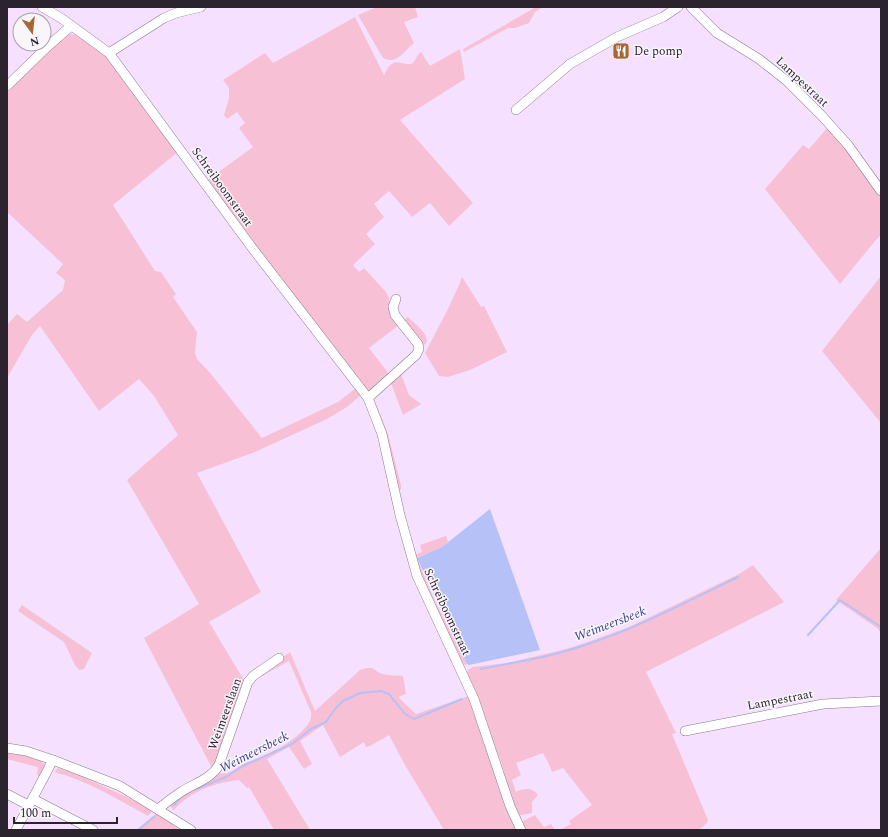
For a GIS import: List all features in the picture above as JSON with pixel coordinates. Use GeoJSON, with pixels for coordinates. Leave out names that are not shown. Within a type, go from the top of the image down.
{"type":"FeatureCollection","features":[{"type":"Feature","properties":{"kind":"street","name":"Schreiboomstraat"},"geometry":{"type":"LineString","coordinates":[[42,7],[50,11],[109,53],[253,249],[368,398],[382,434],[400,515],[417,576],[474,699],[510,806],[521,830]]}},
{"type":"Feature","properties":{"kind":"street"},"geometry":{"type":"LineString","coordinates":[[109,53],[164,18],[176,13],[200,7]]}},
{"type":"Feature","properties":{"kind":"street"},"geometry":{"type":"LineString","coordinates":[[516,110],[570,64],[617,37],[663,17],[678,7]]}},
{"type":"Feature","properties":{"kind":"street","name":"Lampestraat"},"geometry":{"type":"LineString","coordinates":[[691,7],[717,33],[759,59],[787,81],[848,145],[881,191]]}},
{"type":"Feature","properties":{"kind":"street"},"geometry":{"type":"LineString","coordinates":[[7,86],[47,46],[71,26]]}},
{"type":"Feature","properties":{"kind":"street"},"geometry":{"type":"LineString","coordinates":[[368,398],[416,355],[419,349],[418,344],[396,315],[393,307],[396,299]]}},
{"type":"Feature","properties":{"kind":"street","name":"Weimeerslaan"},"geometry":{"type":"LineString","coordinates":[[158,809],[181,792],[216,771],[248,682],[253,676],[279,658]]}},
{"type":"Feature","properties":{"kind":"street","name":"Lampestraat"},"geometry":{"type":"LineString","coordinates":[[685,731],[823,704],[881,701]]}},
{"type":"Feature","properties":{"kind":"street"},"geometry":{"type":"LineString","coordinates":[[7,748],[26,751],[53,760],[120,786],[191,830]]}},
{"type":"Feature","properties":{"kind":"street"},"geometry":{"type":"LineString","coordinates":[[16,830],[53,760]]}},
{"type":"Feature","properties":{"kind":"street"},"geometry":{"type":"LineString","coordinates":[[7,794],[31,802],[93,830]]}},
{"type":"Feature","properties":{"kind":"shaded area"},"geometry":{"type":"Polygon","coordinates":[[[377,7],[415,7],[418,17],[404,22],[414,43],[400,56],[392,60],[383,58],[358,15],[377,7]]]}},
{"type":"Feature","properties":{"kind":"shaded area"},"geometry":{"type":"Polygon","coordinates":[[[536,7],[543,7],[535,12],[529,23],[515,28],[508,28],[464,52],[463,49],[536,7]]]}},
{"type":"Feature","properties":{"kind":"shaded area"},"geometry":{"type":"Polygon","coordinates":[[[355,17],[384,75],[388,67],[392,64],[398,62],[411,64],[421,52],[430,66],[460,49],[465,79],[400,120],[473,203],[449,226],[430,203],[412,217],[389,191],[374,204],[384,217],[366,234],[375,244],[353,265],[359,272],[364,268],[386,292],[389,298],[390,309],[399,325],[369,348],[389,374],[372,392],[367,392],[206,181],[253,147],[239,128],[245,123],[237,112],[227,119],[224,115],[229,98],[229,88],[223,80],[265,53],[273,63],[355,17]]]}},
{"type":"Feature","properties":{"kind":"shaded area"},"geometry":{"type":"Polygon","coordinates":[[[69,34],[78,35],[110,59],[178,152],[113,205],[155,271],[161,272],[176,294],[173,297],[197,332],[195,353],[197,359],[211,374],[262,438],[338,402],[356,388],[361,395],[347,407],[327,419],[255,452],[197,473],[261,592],[209,622],[245,682],[213,770],[144,638],[199,604],[127,480],[178,435],[154,396],[139,379],[99,411],[40,326],[32,335],[7,378],[7,325],[17,314],[27,322],[63,290],[65,280],[56,273],[63,264],[7,212],[7,89],[47,52],[52,52],[52,47],[64,36],[69,34]]]}},
{"type":"Feature","properties":{"kind":"shaded area"},"geometry":{"type":"Polygon","coordinates":[[[828,127],[872,182],[881,196],[881,235],[840,284],[765,189],[803,145],[809,149],[828,127]]]}},
{"type":"Feature","properties":{"kind":"shaded area"},"geometry":{"type":"Polygon","coordinates":[[[881,276],[881,423],[822,351],[881,276]]]}},
{"type":"Feature","properties":{"kind":"shaded area"},"geometry":{"type":"Polygon","coordinates":[[[462,277],[481,307],[484,306],[507,352],[470,370],[448,377],[439,376],[425,353],[447,311],[462,277]]]}},
{"type":"Feature","properties":{"kind":"shaded area"},"geometry":{"type":"Polygon","coordinates":[[[408,317],[425,335],[427,342],[424,345],[422,345],[402,321],[408,317]]]}},
{"type":"Feature","properties":{"kind":"shaded area"},"geometry":{"type":"Polygon","coordinates":[[[401,374],[409,395],[421,404],[403,415],[391,383],[401,374]]]}},
{"type":"Feature","properties":{"kind":"shaded area"},"geometry":{"type":"Polygon","coordinates":[[[374,399],[388,434],[401,485],[401,489],[399,490],[373,401],[374,399]]]}},
{"type":"Feature","properties":{"kind":"shaded area"},"geometry":{"type":"Polygon","coordinates":[[[446,536],[448,542],[442,547],[417,558],[434,599],[467,664],[464,665],[420,575],[414,555],[422,552],[420,545],[446,536]]]}},
{"type":"Feature","properties":{"kind":"shaded area"},"geometry":{"type":"Polygon","coordinates":[[[881,548],[881,633],[877,628],[836,600],[881,548]]]}},
{"type":"Feature","properties":{"kind":"shaded area"},"geometry":{"type":"Polygon","coordinates":[[[753,565],[784,602],[646,672],[676,733],[672,734],[708,820],[707,823],[699,830],[560,830],[571,824],[569,821],[592,805],[563,768],[552,772],[543,753],[516,763],[521,775],[512,780],[516,792],[531,789],[538,795],[532,802],[532,813],[518,816],[500,759],[467,673],[468,670],[473,667],[507,663],[566,649],[629,627],[739,574],[753,565]]]}},
{"type":"Feature","properties":{"kind":"shaded area"},"geometry":{"type":"Polygon","coordinates":[[[22,605],[92,653],[84,669],[79,670],[75,665],[64,642],[18,611],[22,605]]]}},
{"type":"Feature","properties":{"kind":"shaded area"},"geometry":{"type":"Polygon","coordinates":[[[290,652],[315,711],[360,670],[369,668],[372,668],[385,675],[403,676],[406,694],[398,697],[416,714],[469,696],[516,830],[444,830],[389,735],[370,746],[366,747],[364,742],[340,757],[323,725],[300,741],[312,764],[304,769],[289,747],[267,759],[310,830],[274,830],[249,787],[247,788],[239,780],[221,783],[195,793],[174,810],[170,803],[218,772],[228,773],[245,763],[276,750],[295,737],[308,724],[311,719],[311,712],[289,661],[253,681],[290,652]]]}},
{"type":"Feature","properties":{"kind":"shaded area"},"geometry":{"type":"Polygon","coordinates":[[[7,753],[22,755],[42,762],[45,765],[41,777],[37,775],[37,767],[7,759],[7,753]]]}},
{"type":"Feature","properties":{"kind":"shaded area"},"geometry":{"type":"Polygon","coordinates":[[[58,768],[81,776],[131,799],[152,811],[148,816],[90,785],[54,772],[58,768]]]}},
{"type":"Feature","properties":{"kind":"shaded area"},"geometry":{"type":"Polygon","coordinates":[[[157,813],[180,830],[137,830],[157,813]]]}},
{"type":"Feature","properties":{"kind":"shaded area"},"geometry":{"type":"Polygon","coordinates":[[[535,815],[544,827],[551,824],[555,830],[525,830],[521,822],[535,815]]]}},
{"type":"Feature","properties":{"kind":"water"},"geometry":{"type":"Polygon","coordinates":[[[490,509],[540,650],[469,665],[467,664],[417,558],[442,547],[490,509]]]}},
{"type":"Feature","properties":{"kind":"waterway","name":"Weimeersbeek"},"geometry":{"type":"LineString","coordinates":[[481,669],[559,653],[605,638],[663,614],[738,577]]}},
{"type":"Feature","properties":{"kind":"waterway","name":"Weimeersbeek"},"geometry":{"type":"LineString","coordinates":[[808,635],[840,600],[881,627]]}},
{"type":"Feature","properties":{"kind":"waterway","name":"Weimeersbeek"},"geometry":{"type":"LineString","coordinates":[[194,790],[226,777],[243,766],[292,744],[311,729],[326,722],[343,701],[360,693],[381,691],[389,694],[405,714],[414,719],[462,699]]}},
{"type":"Feature","properties":{"kind":"waterway","name":"Weimeersbeek"},"geometry":{"type":"LineString","coordinates":[[174,805],[181,797],[190,792]]}},
{"type":"Feature","properties":{"kind":"waterway","name":"Weimeersbeek"},"geometry":{"type":"LineString","coordinates":[[138,830],[155,816]]}},
{"type":"Feature","properties":{"kind":"place","name":"De pomp"},"geometry":{"type":"Point","coordinates":[621,51]}}]}
